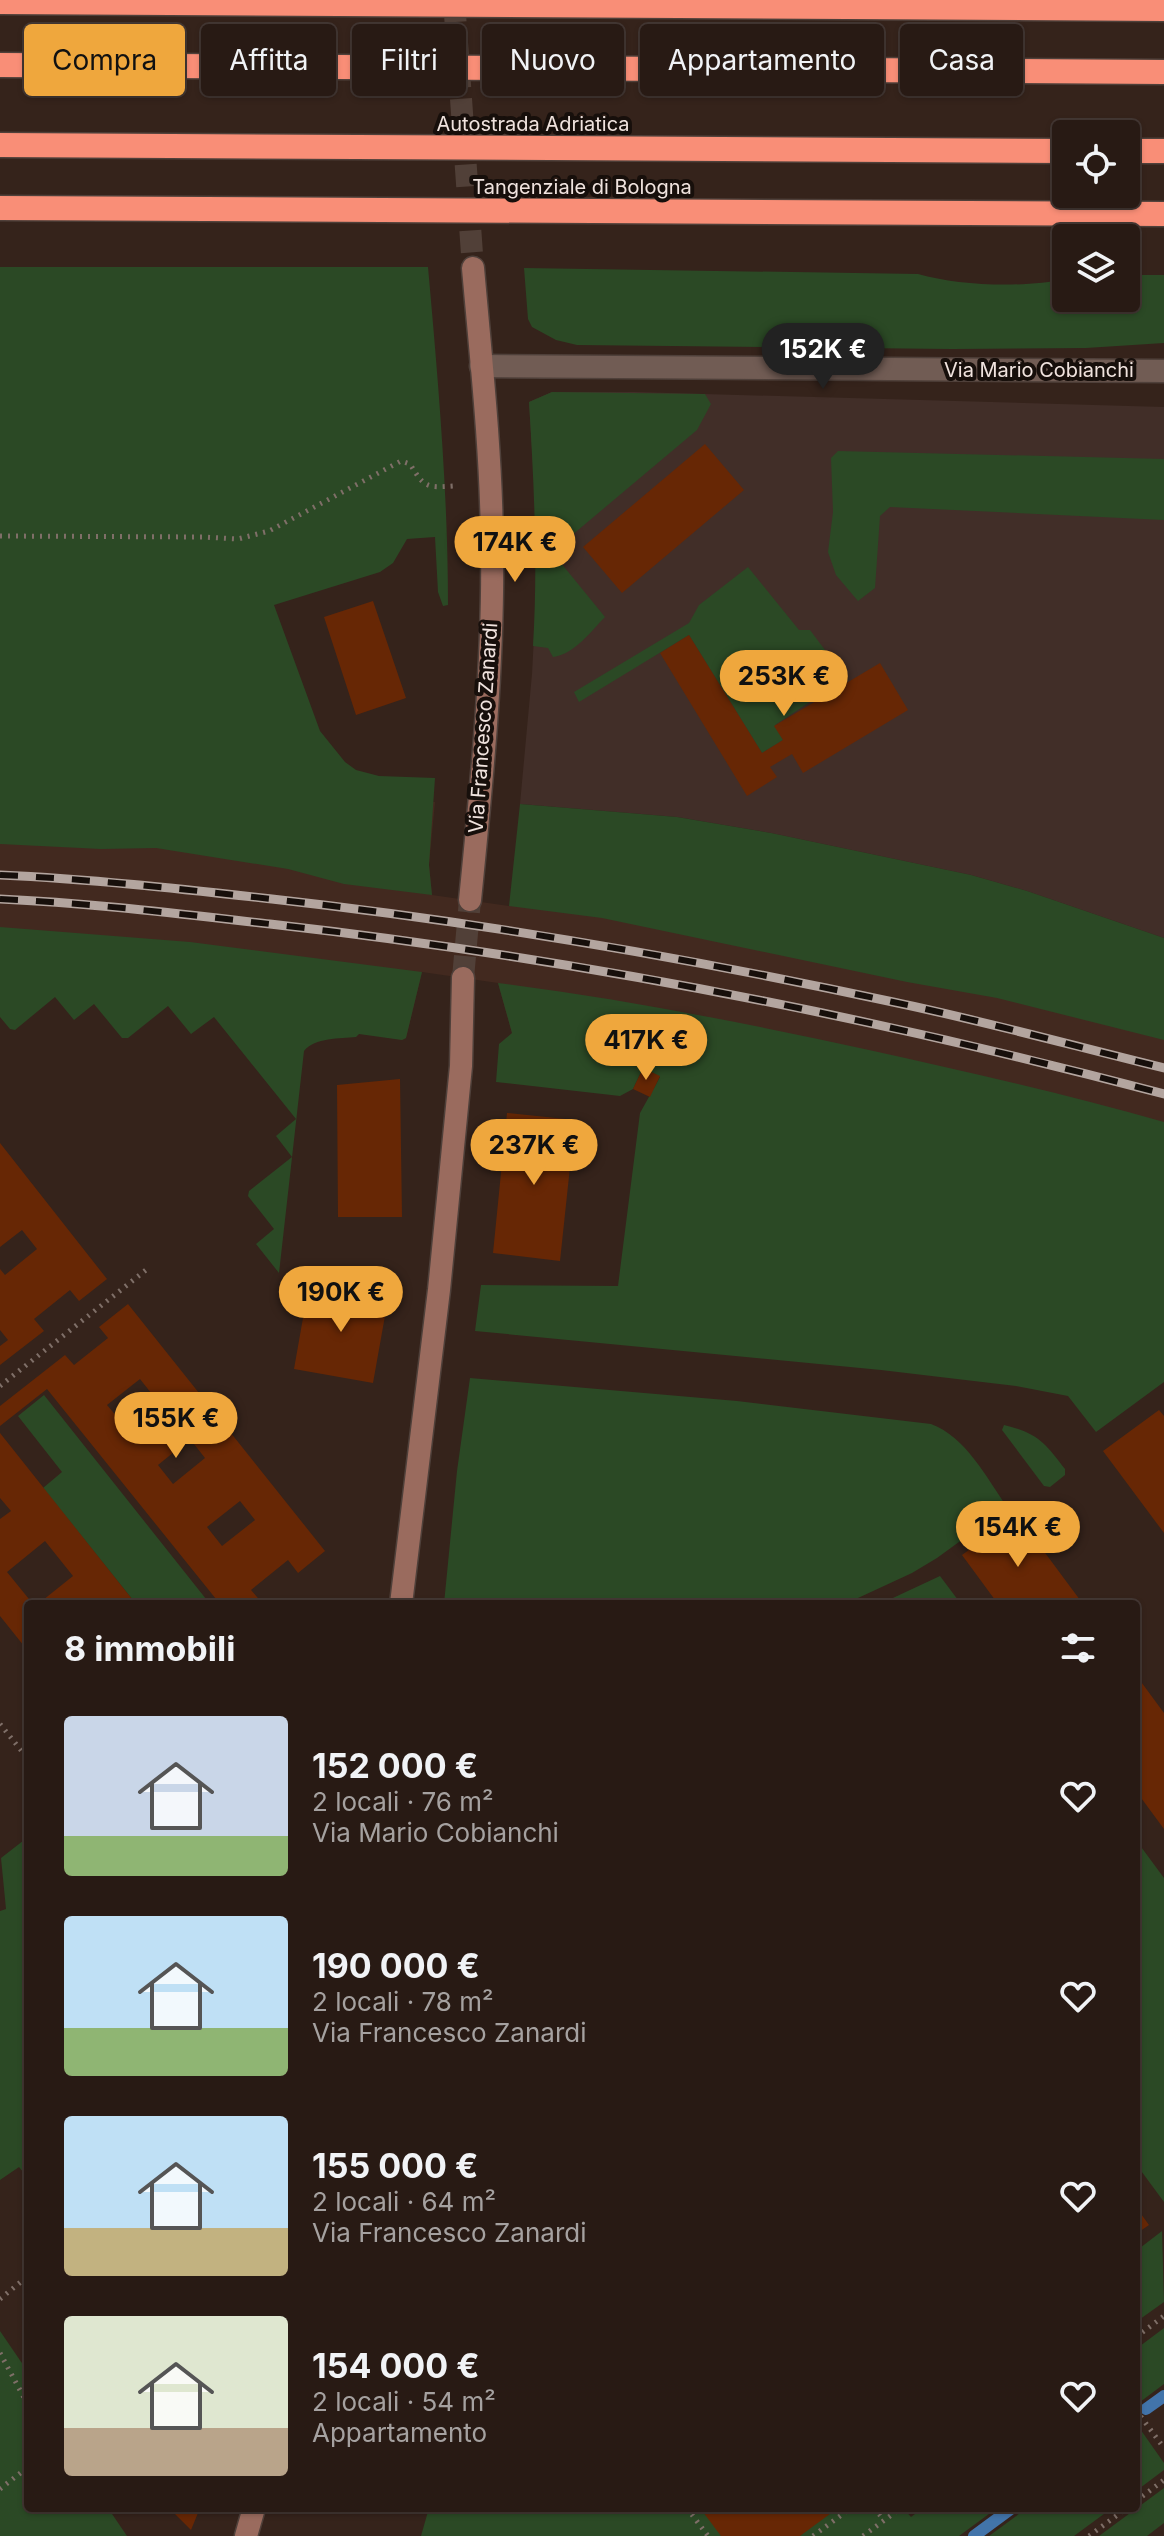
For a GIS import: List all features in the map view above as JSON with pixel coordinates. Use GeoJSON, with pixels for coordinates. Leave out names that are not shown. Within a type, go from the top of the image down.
{"type":"FeatureCollection","features":[{"type":"Feature","properties":{"kind":"highway"},"geometry":{"type":"LineString","coordinates":[[0,2],[1164,9]]}},
{"type":"Feature","properties":{"kind":"highway"},"geometry":{"type":"LineString","coordinates":[[0,65],[1164,72]]}},
{"type":"Feature","properties":{"kind":"highway","name":"Autostrada Adriatica"},"geometry":{"type":"LineString","coordinates":[[0,145],[1052,151]]}},
{"type":"Feature","properties":{"kind":"highway"},"geometry":{"type":"LineString","coordinates":[[1140,151],[1164,151]]}},
{"type":"Feature","properties":{"kind":"highway","name":"Tangenziale di Bologna"},"geometry":{"type":"LineString","coordinates":[[0,208],[1164,214]]}},
{"type":"Feature","properties":{"kind":"main road","name":"Via Francesco Zanardi"},"geometry":{"type":"LineString","coordinates":[[470,900],[482,776],[492,594],[491,525],[473,268]]}},
{"type":"Feature","properties":{"kind":"main road"},"geometry":{"type":"LineString","coordinates":[[401,1600],[439,1290],[461,1066],[463,978]]}},
{"type":"Feature","properties":{"kind":"main road"},"geometry":{"type":"LineString","coordinates":[[246,2536],[253,2512]]}},
{"type":"Feature","properties":{"kind":"street","name":"Via Mario Cobianchi"},"geometry":{"type":"LineString","coordinates":[[481,366],[1164,371]]}},
{"type":"Feature","properties":{"kind":"path"},"geometry":{"type":"LineString","coordinates":[[0,536],[238,539],[269,531],[401,461],[410,464],[422,484],[428,487],[453,486]]}},
{"type":"Feature","properties":{"kind":"path"},"geometry":{"type":"LineString","coordinates":[[0,1386],[146,1270]]}},
{"type":"Feature","properties":{"kind":"path"},"geometry":{"type":"LineString","coordinates":[[0,1724],[24,1754]]}},
{"type":"Feature","properties":{"kind":"path"},"geometry":{"type":"LineString","coordinates":[[0,2299],[24,2279]]}},
{"type":"Feature","properties":{"kind":"path"},"geometry":{"type":"LineString","coordinates":[[1140,2334],[1164,2316]]}},
{"type":"Feature","properties":{"kind":"path"},"geometry":{"type":"LineString","coordinates":[[0,2353],[24,2398]]}},
{"type":"Feature","properties":{"kind":"path"},"geometry":{"type":"LineString","coordinates":[[1140,2416],[1164,2448]]}},
{"type":"Feature","properties":{"kind":"path"},"geometry":{"type":"LineString","coordinates":[[0,2489],[24,2470]]}},
{"type":"Feature","properties":{"kind":"path"},"geometry":{"type":"LineString","coordinates":[[1140,2498],[1164,2480]]}},
{"type":"Feature","properties":{"kind":"path"},"geometry":{"type":"LineString","coordinates":[[690,2512],[708,2536]]}},
{"type":"Feature","properties":{"kind":"path"},"geometry":{"type":"LineString","coordinates":[[813,2536],[846,2512]]}},
{"type":"Feature","properties":{"kind":"path"},"geometry":{"type":"LineString","coordinates":[[877,2512],[884,2520]]}},
{"type":"Feature","properties":{"kind":"path"},"geometry":{"type":"LineString","coordinates":[[863,2536],[895,2512]]}},
{"type":"Feature","properties":{"kind":"path"},"geometry":{"type":"LineString","coordinates":[[1089,2536],[1122,2512]]}},
{"type":"Feature","properties":{"kind":"shaded area"},"geometry":{"type":"Polygon","coordinates":[[[552,392],[1164,407],[1164,938],[971,875],[771,833],[677,817],[520,804],[537,580],[529,402],[552,392]]]}},
{"type":"Feature","properties":{"kind":"shaded area"},"geometry":{"type":"Polygon","coordinates":[[[0,760],[435,802],[429,865],[432,895],[509,906],[527,879],[771,833],[971,875],[1164,938],[1164,1225],[664,1070],[512,1033],[498,983],[422,972],[406,1038],[402,1040],[0,972],[0,760]]]}},
{"type":"Feature","properties":{"kind":"green space"},"geometry":{"type":"Polygon","coordinates":[[[0,267],[428,267],[439,393],[448,605],[443,606],[438,592],[435,537],[407,539],[393,563],[380,572],[274,605],[320,731],[345,762],[356,770],[379,776],[435,778],[429,865],[432,895],[344,884],[288,869],[156,848],[101,849],[0,844],[0,267]]]}},
{"type":"Feature","properties":{"kind":"green space"},"geometry":{"type":"Polygon","coordinates":[[[524,268],[918,274],[992,284],[1052,281],[1052,312],[1140,312],[1140,275],[1164,275],[1164,343],[1086,348],[952,349],[577,345],[556,340],[532,327],[528,319],[524,268]]]}},
{"type":"Feature","properties":{"kind":"green space"},"geometry":{"type":"Polygon","coordinates":[[[552,392],[705,394],[711,404],[697,430],[552,552],[605,617],[575,647],[553,657],[548,648],[533,646],[535,554],[529,402],[552,392]]]}},
{"type":"Feature","properties":{"kind":"green space"},"geometry":{"type":"Polygon","coordinates":[[[838,451],[1164,459],[1164,520],[890,507],[880,516],[875,588],[858,601],[836,575],[828,552],[833,512],[831,458],[838,451]]]}},
{"type":"Feature","properties":{"kind":"green space"},"geometry":{"type":"Polygon","coordinates":[[[748,567],[799,630],[810,630],[846,678],[775,725],[783,740],[762,753],[689,635],[579,702],[574,692],[689,623],[699,605],[748,567]]]}},
{"type":"Feature","properties":{"kind":"green space"},"geometry":{"type":"Polygon","coordinates":[[[520,804],[677,817],[771,833],[971,875],[1164,938],[1164,1040],[997,998],[602,918],[509,906],[520,804]]]}},
{"type":"Feature","properties":{"kind":"green space"},"geometry":{"type":"Polygon","coordinates":[[[0,927],[190,942],[422,972],[406,1038],[359,1034],[356,1037],[321,1041],[304,1051],[279,1273],[256,1244],[274,1229],[248,1196],[249,1191],[292,1157],[276,1136],[296,1119],[214,1017],[191,1034],[168,1006],[128,1038],[122,1038],[94,1004],[74,1020],[55,997],[15,1030],[10,1029],[0,1017],[0,927]]]}},
{"type":"Feature","properties":{"kind":"green space"},"geometry":{"type":"Polygon","coordinates":[[[498,983],[638,1004],[777,1030],[1017,1084],[1164,1122],[1164,1382],[1096,1432],[1068,1396],[1016,1386],[475,1331],[481,1285],[618,1286],[640,1113],[660,1077],[643,1068],[633,1089],[620,1096],[496,1082],[499,1044],[512,1033],[498,983]]]}},
{"type":"Feature","properties":{"kind":"green space"},"geometry":{"type":"Polygon","coordinates":[[[470,1378],[737,1401],[931,1424],[955,1438],[965,1448],[1007,1507],[937,1558],[854,1600],[444,1600],[470,1378]]]}},
{"type":"Feature","properties":{"kind":"green space"},"geometry":{"type":"Polygon","coordinates":[[[44,1395],[207,1600],[133,1600],[43,1488],[62,1472],[18,1416],[44,1395]]]}},
{"type":"Feature","properties":{"kind":"green space"},"geometry":{"type":"Polygon","coordinates":[[[1004,1425],[1040,1440],[1065,1469],[1065,1475],[1050,1487],[1044,1486],[1002,1430],[1004,1425]]]}},
{"type":"Feature","properties":{"kind":"green space"},"geometry":{"type":"Polygon","coordinates":[[[940,1576],[958,1600],[889,1600],[940,1576]]]}},
{"type":"Feature","properties":{"kind":"green space"},"geometry":{"type":"Polygon","coordinates":[[[24,1840],[24,2173],[19,2167],[0,2180],[0,1911],[6,1909],[1,1858],[24,1840]]]}},
{"type":"Feature","properties":{"kind":"green space"},"geometry":{"type":"Polygon","coordinates":[[[1140,1845],[1164,1878],[1164,2202],[1140,2169],[1140,1845]]]}},
{"type":"Feature","properties":{"kind":"green space"},"geometry":{"type":"Polygon","coordinates":[[[1162,2231],[1164,2302],[1140,2319],[1140,2248],[1162,2231]]]}},
{"type":"Feature","properties":{"kind":"green space"},"geometry":{"type":"Polygon","coordinates":[[[1164,2328],[1164,2384],[1140,2402],[1140,2346],[1164,2328]]]}},
{"type":"Feature","properties":{"kind":"green space"},"geometry":{"type":"Polygon","coordinates":[[[0,2331],[24,2366],[24,2512],[111,2512],[127,2536],[0,2536],[0,2331]]]}},
{"type":"Feature","properties":{"kind":"green space"},"geometry":{"type":"Polygon","coordinates":[[[1140,2429],[1164,2463],[1164,2470],[1140,2488],[1140,2429]]]}},
{"type":"Feature","properties":{"kind":"green space"},"geometry":{"type":"Polygon","coordinates":[[[1164,2488],[1164,2523],[1147,2536],[1099,2536],[1132,2512],[1140,2512],[1140,2506],[1164,2488]]]}},
{"type":"Feature","properties":{"kind":"green space"},"geometry":{"type":"Polygon","coordinates":[[[428,2512],[907,2512],[911,2517],[918,2512],[992,2512],[959,2536],[421,2536],[428,2512]]]}},
{"type":"Feature","properties":{"kind":"green space"},"geometry":{"type":"Polygon","coordinates":[[[1022,2512],[1107,2512],[1074,2536],[989,2536],[1022,2512]]]}},
{"type":"Feature","properties":{"kind":"building"},"geometry":{"type":"Polygon","coordinates":[[[705,444],[744,490],[622,593],[583,547],[705,444]]]}},
{"type":"Feature","properties":{"kind":"building"},"geometry":{"type":"Polygon","coordinates":[[[373,601],[406,698],[356,715],[324,617],[373,601]]]}},
{"type":"Feature","properties":{"kind":"building"},"geometry":{"type":"Polygon","coordinates":[[[689,635],[762,753],[783,740],[774,726],[880,663],[908,710],[803,773],[792,754],[770,767],[777,777],[747,796],[660,653],[689,635]]]}},
{"type":"Feature","properties":{"kind":"building"},"geometry":{"type":"Polygon","coordinates":[[[643,1068],[660,1076],[650,1097],[633,1089],[643,1068]]]}},
{"type":"Feature","properties":{"kind":"building"},"geometry":{"type":"Polygon","coordinates":[[[400,1079],[402,1217],[338,1217],[337,1085],[400,1079]]]}},
{"type":"Feature","properties":{"kind":"building"},"geometry":{"type":"Polygon","coordinates":[[[507,1113],[575,1120],[560,1261],[493,1253],[507,1113]]]}},
{"type":"Feature","properties":{"kind":"building"},"geometry":{"type":"Polygon","coordinates":[[[0,1143],[107,1279],[79,1301],[70,1290],[34,1319],[44,1331],[0,1365],[0,1346],[8,1340],[0,1330],[0,1269],[5,1275],[37,1249],[22,1230],[0,1247],[0,1143]]]}},
{"type":"Feature","properties":{"kind":"building"},"geometry":{"type":"Polygon","coordinates":[[[309,1284],[388,1299],[373,1383],[294,1369],[309,1284]]]}},
{"type":"Feature","properties":{"kind":"building"},"geometry":{"type":"Polygon","coordinates":[[[128,1304],[325,1551],[298,1573],[288,1560],[251,1590],[260,1600],[217,1600],[47,1389],[0,1426],[0,1406],[65,1355],[74,1365],[108,1338],[99,1327],[128,1304]],[[140,1379],[107,1405],[123,1424],[155,1398],[140,1379]],[[190,1439],[158,1465],[173,1484],[205,1458],[190,1439]],[[240,1501],[207,1527],[222,1546],[255,1520],[240,1501]]]}},
{"type":"Feature","properties":{"kind":"building"},"geometry":{"type":"Polygon","coordinates":[[[1159,1410],[1164,1416],[1164,1533],[1103,1451],[1159,1410]]]}},
{"type":"Feature","properties":{"kind":"building"},"geometry":{"type":"Polygon","coordinates":[[[0,1433],[133,1600],[43,1600],[73,1576],[45,1541],[7,1572],[30,1600],[24,1600],[24,1646],[0,1616],[0,1519],[11,1511],[0,1498],[0,1433]]]}},
{"type":"Feature","properties":{"kind":"building"},"geometry":{"type":"Polygon","coordinates":[[[1017,1515],[1080,1600],[995,1600],[962,1555],[1017,1515]]]}},
{"type":"Feature","properties":{"kind":"building"},"geometry":{"type":"Polygon","coordinates":[[[1140,1680],[1164,1713],[1164,1829],[1140,1796],[1140,1680]]]}},
{"type":"Feature","properties":{"kind":"building"},"geometry":{"type":"Polygon","coordinates":[[[1140,2213],[1149,2225],[1140,2231],[1140,2213]]]}},
{"type":"Feature","properties":{"kind":"building"},"geometry":{"type":"Polygon","coordinates":[[[173,2512],[198,2512],[191,2530],[173,2512]]]}},
{"type":"Feature","properties":{"kind":"building"},"geometry":{"type":"Polygon","coordinates":[[[703,2512],[833,2512],[800,2536],[721,2536],[703,2512]]]}},
{"type":"Feature","properties":{"kind":"waterway"},"geometry":{"type":"LineString","coordinates":[[1146,2409],[1164,2396]]}},
{"type":"Feature","properties":{"kind":"waterway"},"geometry":{"type":"LineString","coordinates":[[974,2536],[1007,2512]]}},
{"type":"Feature","properties":{"kind":"tunnel"},"geometry":{"type":"LineString","coordinates":[[454,0],[473,268]]}},
{"type":"Feature","properties":{"kind":"tunnel"},"geometry":{"type":"LineString","coordinates":[[463,978],[470,900]]}},
{"type":"Feature","properties":{"kind":"railway"},"geometry":{"type":"LineString","coordinates":[[0,875],[272,899],[584,943],[893,1002],[1164,1068]]}},
{"type":"Feature","properties":{"kind":"railway"},"geometry":{"type":"LineString","coordinates":[[0,899],[270,924],[608,972],[943,1039],[1164,1094]]}}]}
